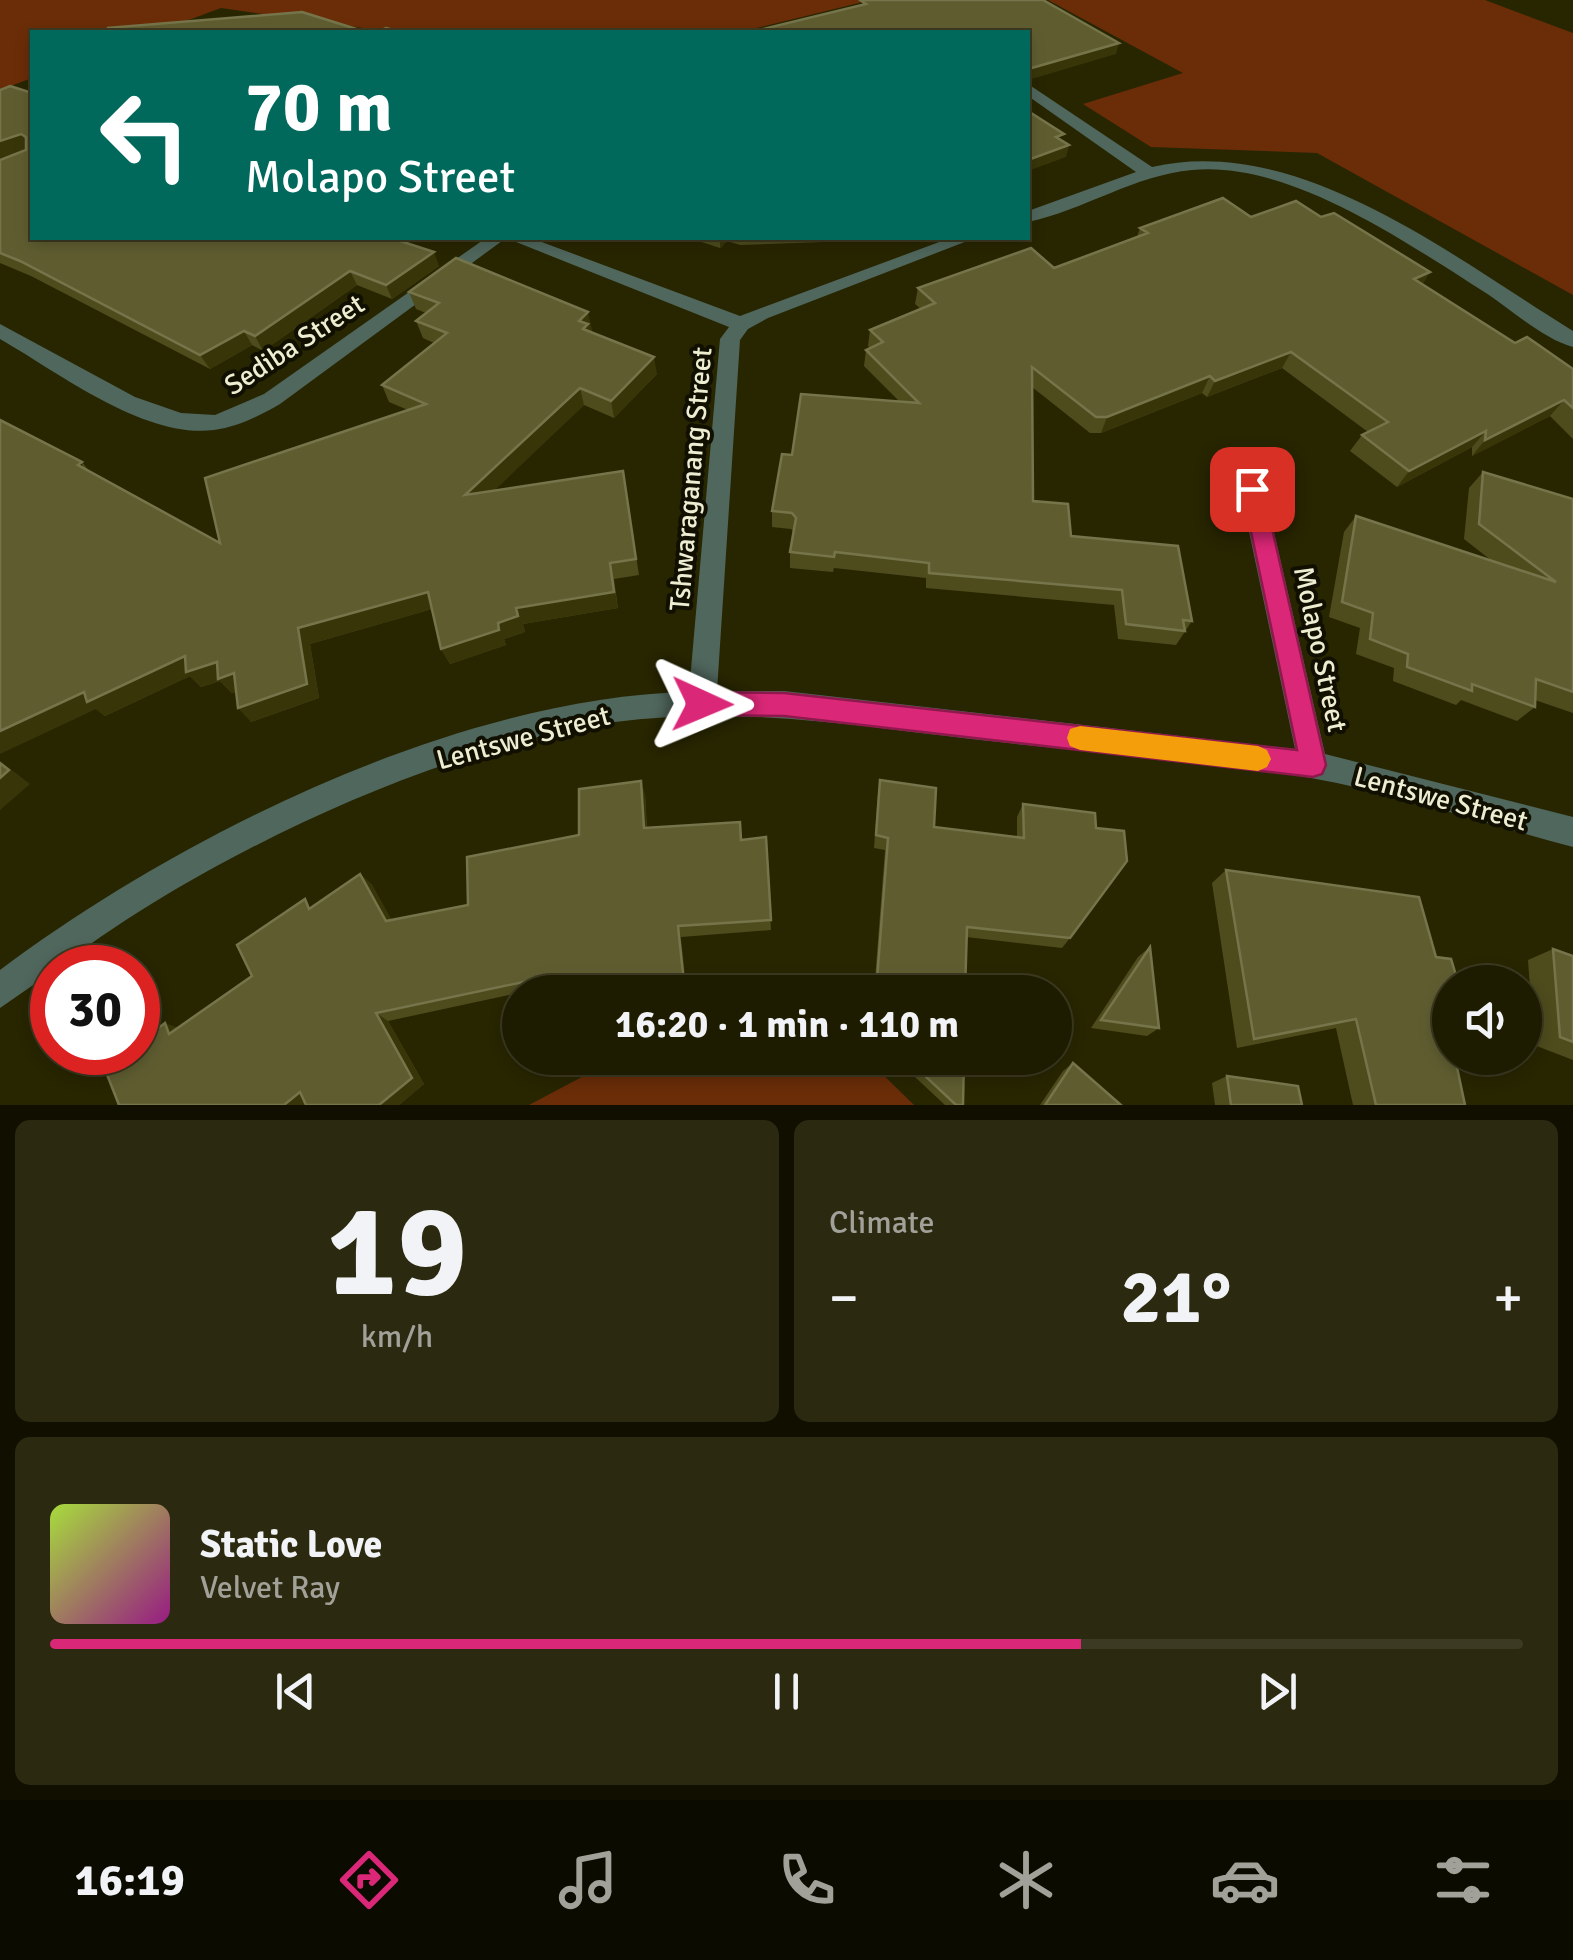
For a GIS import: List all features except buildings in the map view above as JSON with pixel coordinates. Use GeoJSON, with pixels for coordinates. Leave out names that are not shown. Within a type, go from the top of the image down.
{"type":"FeatureCollection","features":[{"type":"Feature","properties":{"kind":"street"},"geometry":{"type":"LineString","coordinates":[[1030,90],[1152,175]]}},
{"type":"Feature","properties":{"kind":"street"},"geometry":{"type":"LineString","coordinates":[[1030,216],[1152,175],[1198,164],[1232,164],[1301,182],[1348,205],[1573,340]]}},
{"type":"Feature","properties":{"kind":"street","name":"Sediba Street"},"geometry":{"type":"LineString","coordinates":[[0,330],[151,412],[178,422],[211,424],[246,413],[272,398],[494,240]]}},
{"type":"Feature","properties":{"kind":"street"},"geometry":{"type":"LineString","coordinates":[[520,240],[740,324]]}},
{"type":"Feature","properties":{"kind":"street","name":"Tshwaraganang Street"},"geometry":{"type":"LineString","coordinates":[[702,704],[730,339],[740,324],[914,245],[951,240]]}},
{"type":"Feature","properties":{"kind":"street","name":"Molapo Street"},"geometry":{"type":"LineString","coordinates":[[1252,489],[1313,765]]}},
{"type":"Feature","properties":{"kind":"street","name":"Lentswe Street"},"geometry":{"type":"LineString","coordinates":[[0,990],[142,893],[324,797],[492,740],[589,714],[702,704],[784,704],[1313,765],[1573,832]]}},
{"type":"Feature","properties":{"kind":"shaded area"},"geometry":{"type":"Polygon","coordinates":[[[0,0],[871,0],[748,30],[378,30],[221,8],[161,30],[30,30],[30,79],[0,90],[0,0]]]}},
{"type":"Feature","properties":{"kind":"shaded area"},"geometry":{"type":"Polygon","coordinates":[[[1048,0],[1485,0],[1573,33],[1573,295],[1317,153],[1151,147],[1083,104],[1183,73],[1048,0]]]}},
{"type":"Feature","properties":{"kind":"shaded area"},"geometry":{"type":"Polygon","coordinates":[[[586,1075],[883,1075],[914,1105],[529,1105],[586,1075]]]}},
{"type":"Feature","properties":{"kind":"slow traffic"},"geometry":{"type":"LineString","coordinates":[[1080,738],[1258,759]]}},
{"type":"Feature","properties":{"kind":"route"},"geometry":{"type":"LineString","coordinates":[[702,704],[784,704],[1313,765],[1252,489]]}}]}
